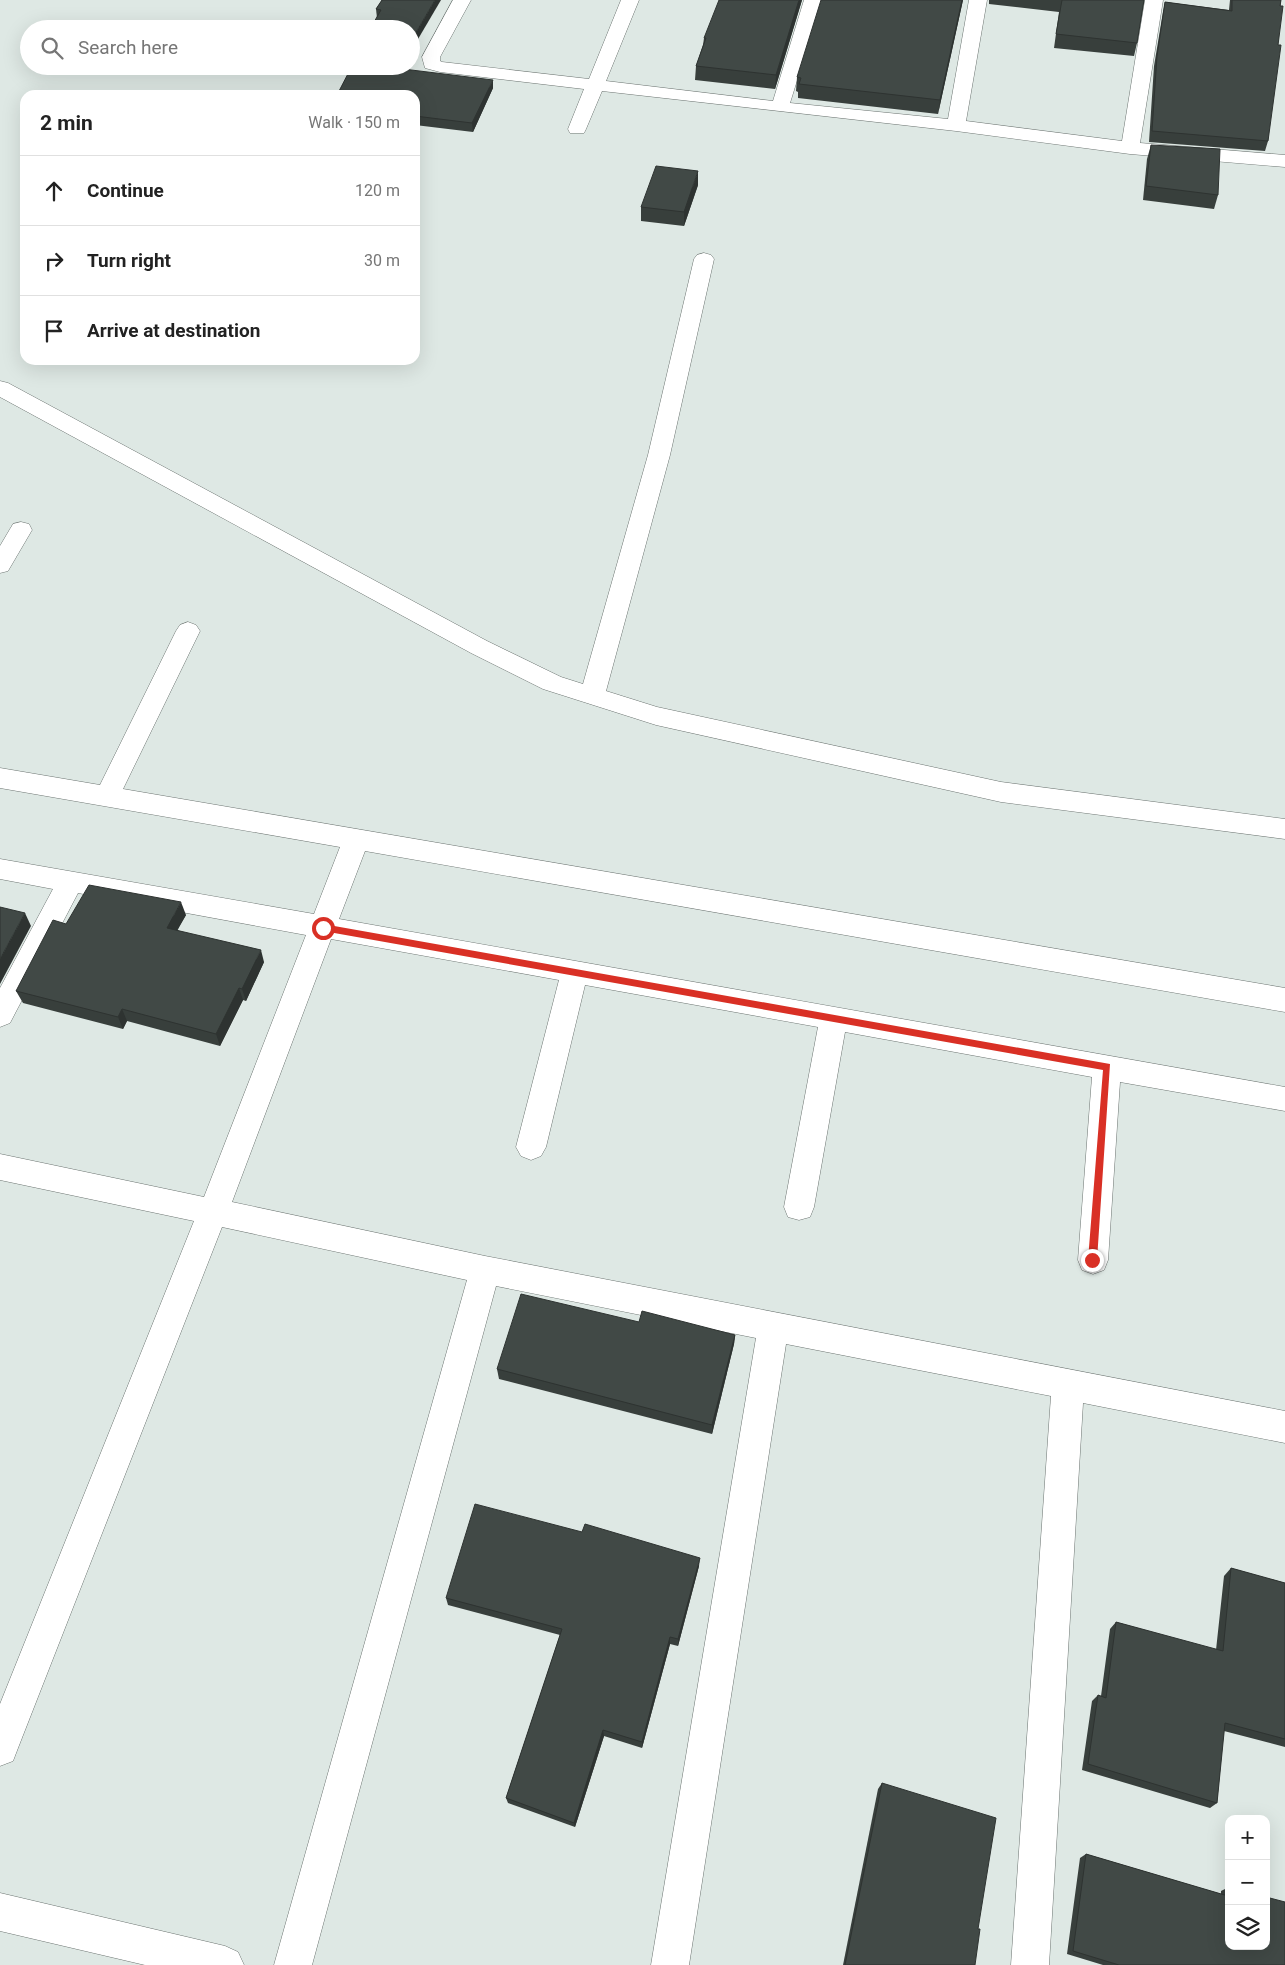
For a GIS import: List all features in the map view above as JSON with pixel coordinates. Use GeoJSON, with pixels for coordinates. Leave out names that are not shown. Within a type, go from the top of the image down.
{"type":"FeatureCollection","features":[{"type":"Feature","properties":{"kind":"street"},"geometry":{"type":"LineString","coordinates":[[462,0],[431,57],[432,64],[440,67],[780,107],[956,125],[1130,148],[1285,161]]}},
{"type":"Feature","properties":{"kind":"street"},"geometry":{"type":"LineString","coordinates":[[577,129],[630,0]]}},
{"type":"Feature","properties":{"kind":"street"},"geometry":{"type":"LineString","coordinates":[[780,107],[813,0]]}},
{"type":"Feature","properties":{"kind":"street"},"geometry":{"type":"LineString","coordinates":[[956,125],[978,0]]}},
{"type":"Feature","properties":{"kind":"street"},"geometry":{"type":"LineString","coordinates":[[1130,148],[1154,0]]}},
{"type":"Feature","properties":{"kind":"street"},"geometry":{"type":"LineString","coordinates":[[592,697],[659,455],[704,259]]}},
{"type":"Feature","properties":{"kind":"street"},"geometry":{"type":"LineString","coordinates":[[0,388],[479,646],[552,683],[592,697],[656,716],[1001,792],[1285,829]]}},
{"type":"Feature","properties":{"kind":"street"},"geometry":{"type":"LineString","coordinates":[[0,565],[21,530]]}},
{"type":"Feature","properties":{"kind":"street"},"geometry":{"type":"LineString","coordinates":[[107,797],[188,631]]}},
{"type":"Feature","properties":{"kind":"street"},"geometry":{"type":"LineString","coordinates":[[0,778],[1285,1000]]}},
{"type":"Feature","properties":{"kind":"street"},"geometry":{"type":"LineString","coordinates":[[0,1748],[213,1212],[356,840]]}},
{"type":"Feature","properties":{"kind":"street"},"geometry":{"type":"LineString","coordinates":[[0,869],[1285,1099]]}},
{"type":"Feature","properties":{"kind":"street"},"geometry":{"type":"LineString","coordinates":[[0,1016],[70,883]]}},
{"type":"Feature","properties":{"kind":"street"},"geometry":{"type":"LineString","coordinates":[[531,1147],[575,972]]}},
{"type":"Feature","properties":{"kind":"street"},"geometry":{"type":"LineString","coordinates":[[799,1207],[834,1018]]}},
{"type":"Feature","properties":{"kind":"street"},"geometry":{"type":"LineString","coordinates":[[1092,1260],[1107,1067]]}},
{"type":"Feature","properties":{"kind":"street"},"geometry":{"type":"LineString","coordinates":[[0,1167],[485,1270],[1068,1386],[1285,1427]]}},
{"type":"Feature","properties":{"kind":"street"},"geometry":{"type":"LineString","coordinates":[[293,1965],[485,1270]]}},
{"type":"Feature","properties":{"kind":"street"},"geometry":{"type":"LineString","coordinates":[[670,1965],[773,1327]]}},
{"type":"Feature","properties":{"kind":"street"},"geometry":{"type":"LineString","coordinates":[[1030,1965],[1068,1386]]}},
{"type":"Feature","properties":{"kind":"street"},"geometry":{"type":"LineString","coordinates":[[0,1912],[225,1965]]}},
{"type":"Feature","properties":{"kind":"building"},"geometry":{"type":"Polygon","coordinates":[[[382,0],[435,0],[420,26],[420,20],[375,20],[381,10],[376,9],[382,0]]]}},
{"type":"Feature","properties":{"kind":"building"},"geometry":{"type":"Polygon","coordinates":[[[719,0],[799,0],[776,75],[696,66],[706,38],[704,38],[719,0]]]}},
{"type":"Feature","properties":{"kind":"building"},"geometry":{"type":"Polygon","coordinates":[[[821,0],[962,0],[940,100],[799,84],[801,78],[797,77],[821,0]]]}},
{"type":"Feature","properties":{"kind":"building"},"geometry":{"type":"Polygon","coordinates":[[[1062,0],[1144,0],[1137,43],[1056,34],[1062,0]]]}},
{"type":"Feature","properties":{"kind":"building"},"geometry":{"type":"Polygon","coordinates":[[[1232,0],[1281,0],[1280,6],[1283,6],[1278,45],[1281,45],[1268,141],[1152,131],[1157,56],[1165,2],[1232,11],[1232,0]]]}},
{"type":"Feature","properties":{"kind":"building"},"geometry":{"type":"Polygon","coordinates":[[[420,71],[493,80],[472,123],[420,117],[420,90],[340,90],[347,75],[420,75],[420,71]]]}},
{"type":"Feature","properties":{"kind":"building"},"geometry":{"type":"Polygon","coordinates":[[[1151,145],[1220,149],[1218,195],[1146,186],[1151,145]]]}},
{"type":"Feature","properties":{"kind":"building"},"geometry":{"type":"Polygon","coordinates":[[[656,166],[698,171],[684,212],[641,207],[656,166]]]}},
{"type":"Feature","properties":{"kind":"building"},"geometry":{"type":"Polygon","coordinates":[[[89,885],[181,902],[167,928],[261,950],[242,989],[239,988],[216,1034],[122,1009],[118,1017],[16,991],[53,920],[66,924],[89,885]]]}},
{"type":"Feature","properties":{"kind":"building"},"geometry":{"type":"Polygon","coordinates":[[[0,907],[25,913],[0,959],[0,907]]]}},
{"type":"Feature","properties":{"kind":"building"},"geometry":{"type":"Polygon","coordinates":[[[521,1294],[639,1322],[642,1311],[735,1335],[712,1425],[497,1369],[521,1294]]]}},
{"type":"Feature","properties":{"kind":"building"},"geometry":{"type":"Polygon","coordinates":[[[475,1504],[582,1532],[585,1524],[700,1558],[678,1639],[670,1637],[642,1742],[603,1730],[574,1823],[506,1798],[562,1629],[446,1598],[475,1504]]]}},
{"type":"Feature","properties":{"kind":"building"},"geometry":{"type":"Polygon","coordinates":[[[1231,1568],[1285,1583],[1285,1739],[1225,1723],[1217,1803],[1088,1764],[1098,1695],[1106,1698],[1116,1622],[1223,1651],[1231,1568]]]}},
{"type":"Feature","properties":{"kind":"building"},"geometry":{"type":"Polygon","coordinates":[[[882,1783],[996,1818],[978,1929],[980,1929],[975,1965],[845,1965],[882,1783]]]}},
{"type":"Feature","properties":{"kind":"building"},"geometry":{"type":"Polygon","coordinates":[[[1086,1854],[1225,1895],[1225,1950],[1270,1950],[1270,1898],[1285,1902],[1285,1965],[1119,1965],[1073,1951],[1086,1854]]]}},
{"type":"Feature","properties":{"kind":"route"},"geometry":{"type":"LineString","coordinates":[[323,928],[1107,1067],[1092,1260]]}}]}
